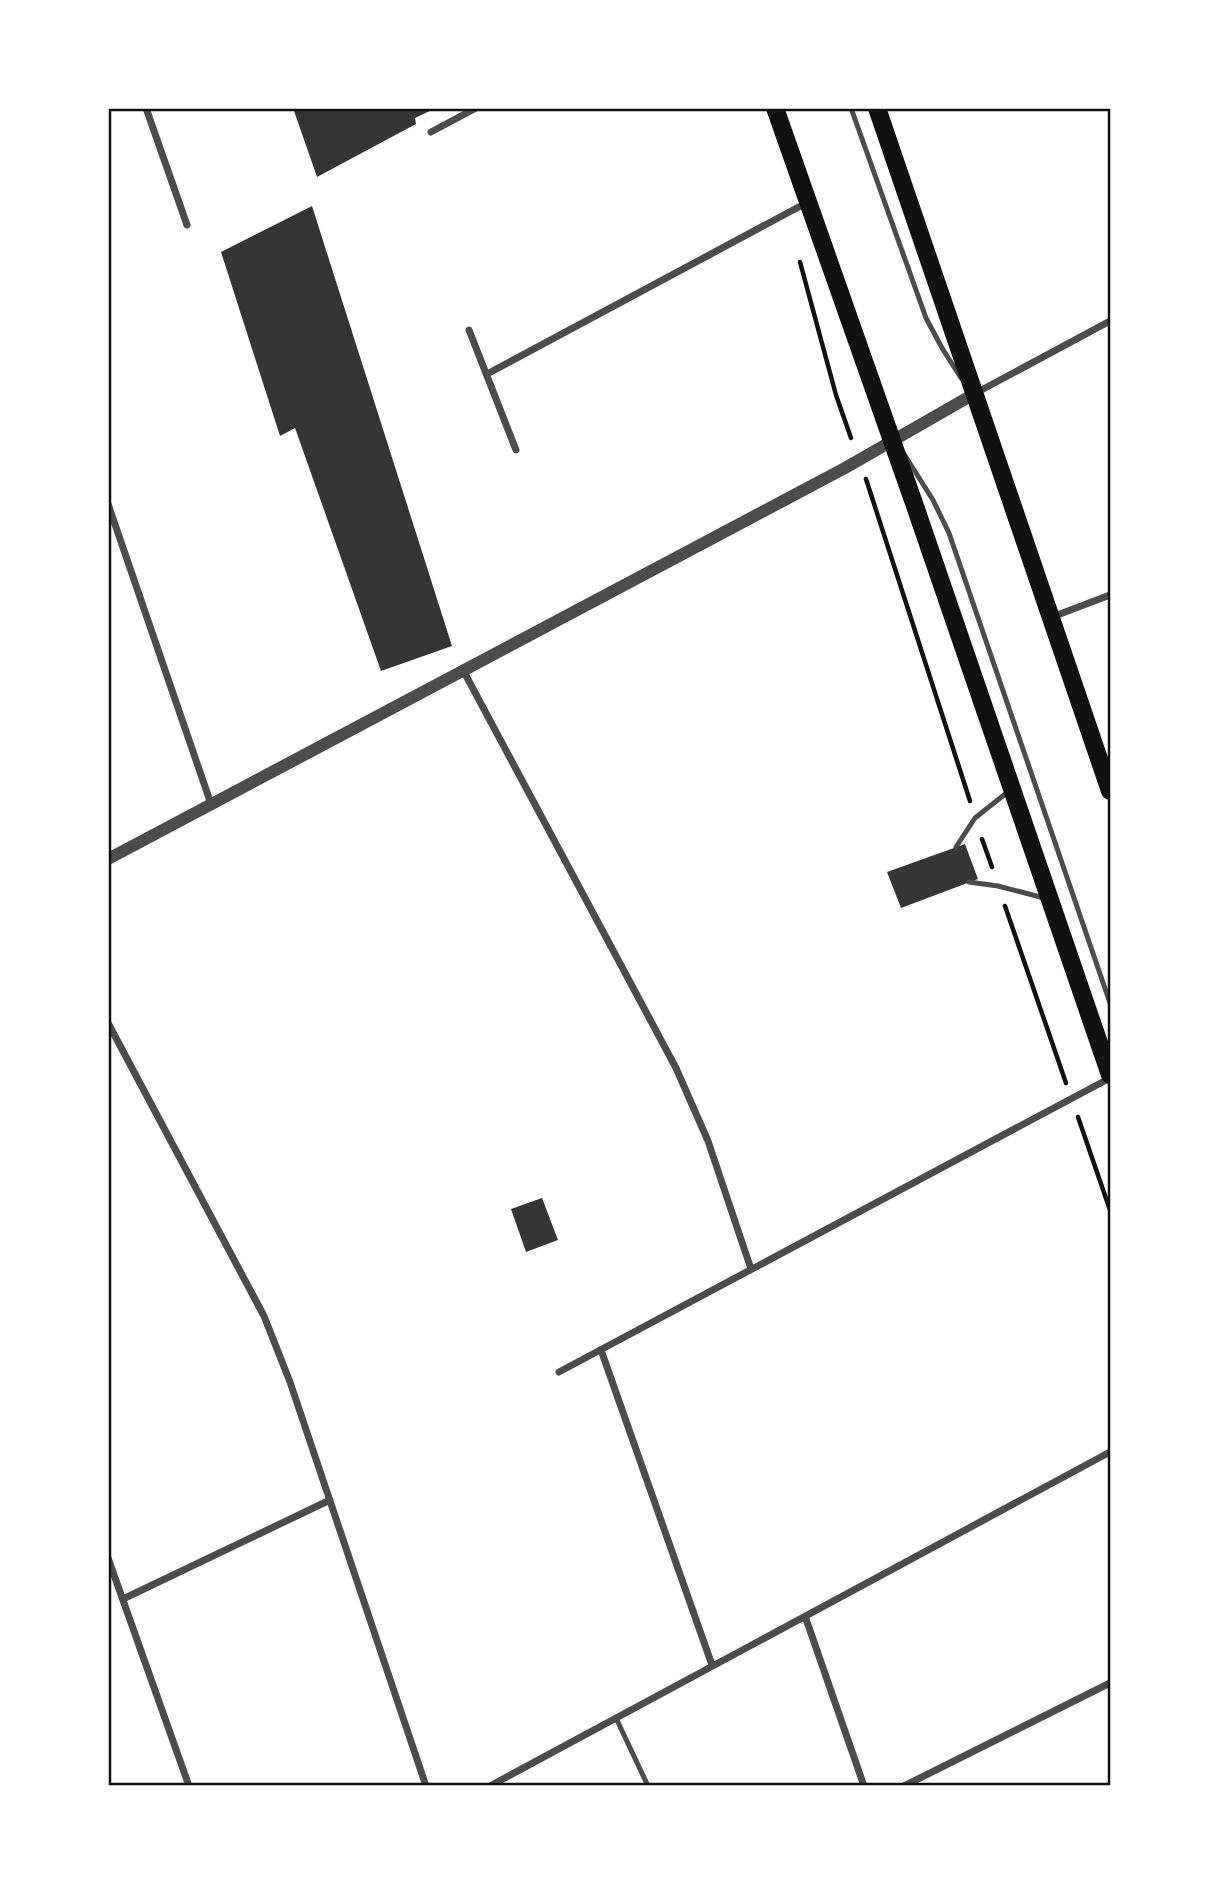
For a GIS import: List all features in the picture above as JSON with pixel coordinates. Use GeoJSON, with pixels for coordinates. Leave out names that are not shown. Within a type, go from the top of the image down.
{"type":"FeatureCollection","features":[{"type":"Feature","properties":{"kind":"main road"},"geometry":{"type":"LineString","coordinates":[[775,108],[1111,1077]]}},
{"type":"Feature","properties":{"kind":"main road"},"geometry":{"type":"LineString","coordinates":[[877,108],[1111,791]]}},
{"type":"Feature","properties":{"kind":"street"},"geometry":{"type":"LineString","coordinates":[[146,108],[187,225]]}},
{"type":"Feature","properties":{"kind":"street"},"geometry":{"type":"LineString","coordinates":[[431,132],[476,108]]}},
{"type":"Feature","properties":{"kind":"street"},"geometry":{"type":"LineString","coordinates":[[486,374],[808,202]]}},
{"type":"Feature","properties":{"kind":"street"},"geometry":{"type":"LineString","coordinates":[[108,859],[891,442],[1111,321]]}},
{"type":"Feature","properties":{"kind":"street"},"geometry":{"type":"LineString","coordinates":[[469,330],[516,450]]}},
{"type":"Feature","properties":{"kind":"street"},"geometry":{"type":"LineString","coordinates":[[108,504],[211,804]]}},
{"type":"Feature","properties":{"kind":"street"},"geometry":{"type":"LineString","coordinates":[[1051,618],[1111,595]]}},
{"type":"Feature","properties":{"kind":"street"},"geometry":{"type":"LineString","coordinates":[[463,670],[676,1068],[708,1140],[751,1269]]}},
{"type":"Feature","properties":{"kind":"street"},"geometry":{"type":"LineString","coordinates":[[108,1023],[264,1316],[290,1382],[426,1786]]}},
{"type":"Feature","properties":{"kind":"street"},"geometry":{"type":"LineString","coordinates":[[559,1372],[1111,1077]]}},
{"type":"Feature","properties":{"kind":"street"},"geometry":{"type":"LineString","coordinates":[[601,1350],[712,1665]]}},
{"type":"Feature","properties":{"kind":"street"},"geometry":{"type":"LineString","coordinates":[[490,1786],[1111,1452]]}},
{"type":"Feature","properties":{"kind":"street"},"geometry":{"type":"LineString","coordinates":[[123,1599],[330,1500]]}},
{"type":"Feature","properties":{"kind":"street"},"geometry":{"type":"LineString","coordinates":[[108,1558],[189,1786]]}},
{"type":"Feature","properties":{"kind":"street"},"geometry":{"type":"LineString","coordinates":[[805,1616],[864,1786]]}},
{"type":"Feature","properties":{"kind":"street"},"geometry":{"type":"LineString","coordinates":[[904,1786],[1111,1683]]}},
{"type":"Feature","properties":{"kind":"lane"},"geometry":{"type":"LineString","coordinates":[[851,108],[926,318],[942,348],[974,394]]}},
{"type":"Feature","properties":{"kind":"lane"},"geometry":{"type":"LineString","coordinates":[[891,442],[908,458],[949,533],[1111,1003]]}},
{"type":"Feature","properties":{"kind":"lane"},"geometry":{"type":"LineString","coordinates":[[956,847],[975,818],[1012,789]]}},
{"type":"Feature","properties":{"kind":"lane"},"geometry":{"type":"LineString","coordinates":[[969,882],[998,886],[1050,900]]}},
{"type":"Feature","properties":{"kind":"lane"},"geometry":{"type":"LineString","coordinates":[[616,1718],[648,1786]]}},
{"type":"Feature","properties":{"kind":"path"},"geometry":{"type":"LineString","coordinates":[[786,213],[836,395],[854,444]]}},
{"type":"Feature","properties":{"kind":"path"},"geometry":{"type":"LineString","coordinates":[[863,469],[975,818],[1111,1210]]}},
{"type":"Feature","properties":{"kind":"building"},"geometry":{"type":"Polygon","coordinates":[[[293,108],[436,108],[415,118],[416,124],[317,177],[293,108]]]}},
{"type":"Feature","properties":{"kind":"building"},"geometry":{"type":"Polygon","coordinates":[[[312,206],[452,646],[381,671],[295,428],[280,436],[221,252],[312,206]]]}},
{"type":"Feature","properties":{"kind":"building"},"geometry":{"type":"Polygon","coordinates":[[[965,844],[978,879],[901,908],[887,872],[965,844]]]}},
{"type":"Feature","properties":{"kind":"building"},"geometry":{"type":"Polygon","coordinates":[[[542,1198],[558,1240],[526,1252],[511,1209],[542,1198]]]}}]}
